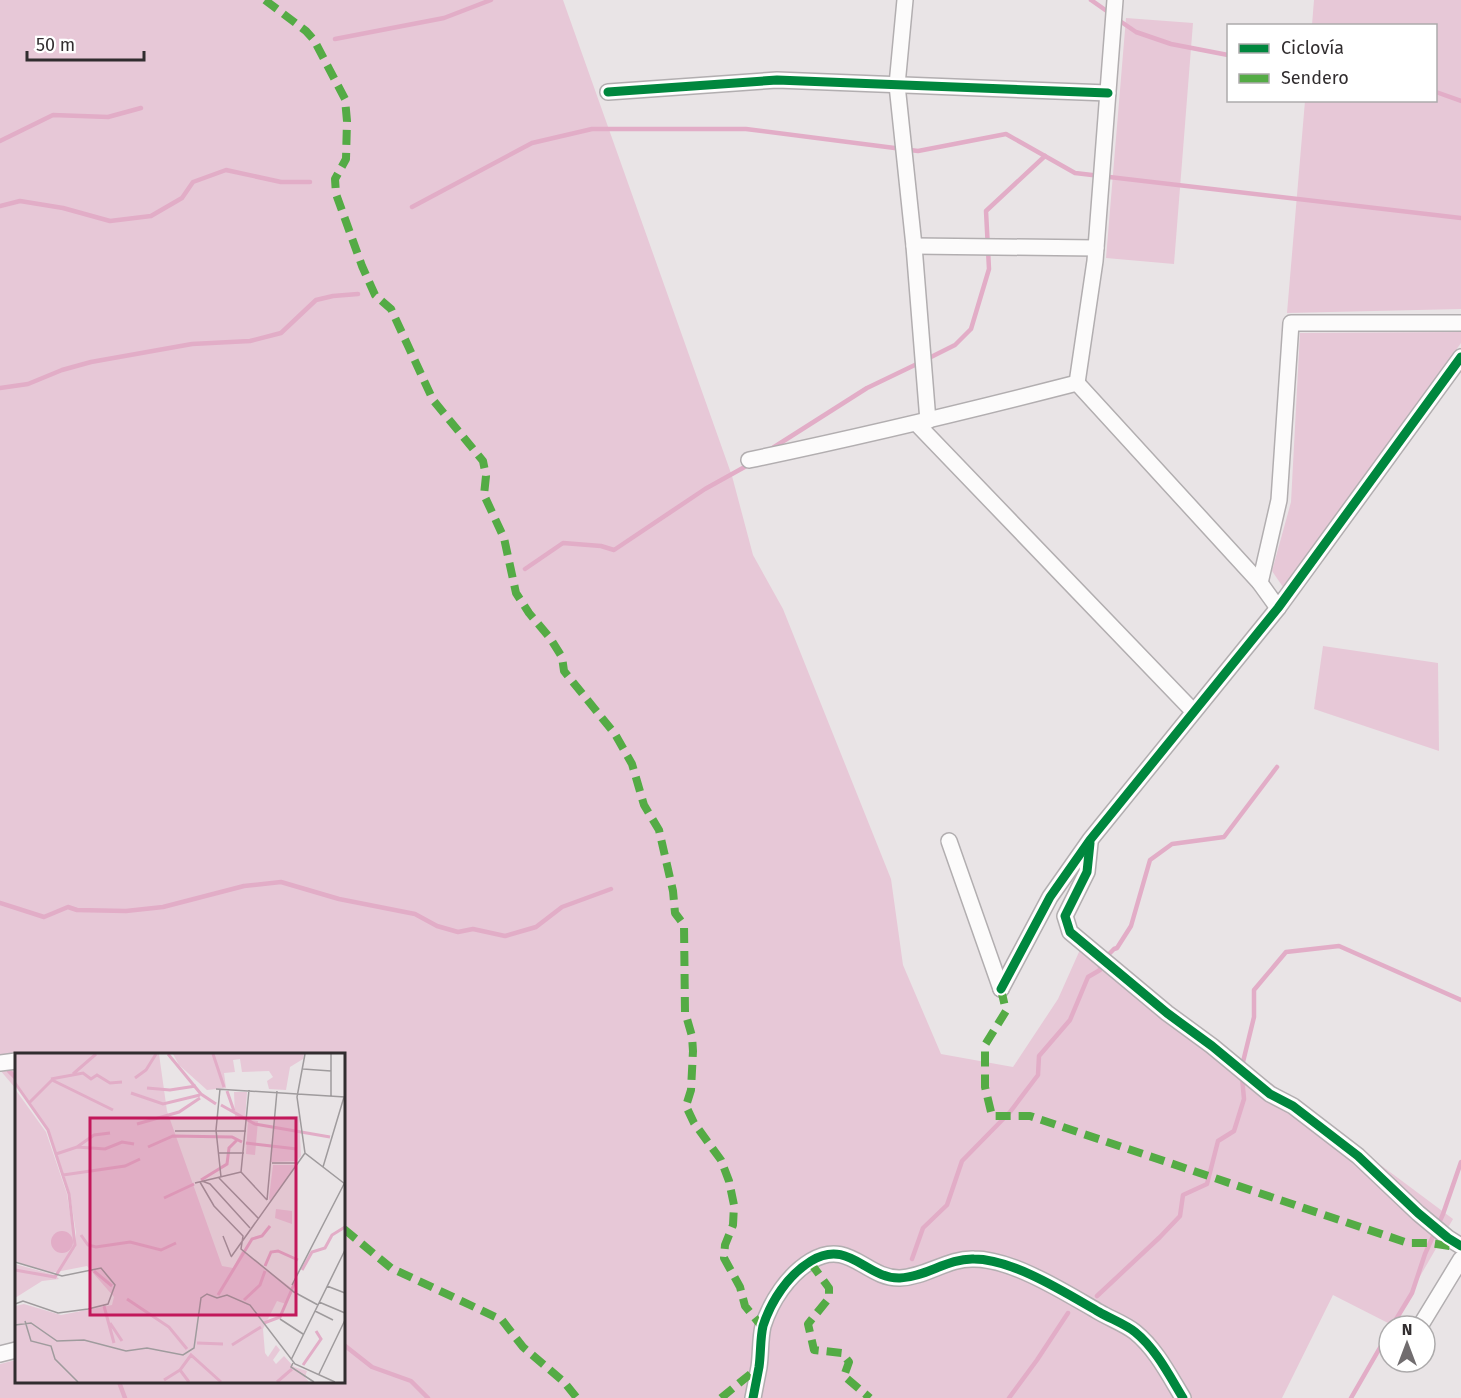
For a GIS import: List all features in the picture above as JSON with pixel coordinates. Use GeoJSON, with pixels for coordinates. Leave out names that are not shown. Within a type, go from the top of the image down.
{"type":"FeatureCollection","features":[{"type":"Feature","properties":{"kind":"street"},"geometry":{"type":"LineString","coordinates":[[905,0],[897,85],[914,246],[922,422],[1193,711]]}},
{"type":"Feature","properties":{"kind":"street"},"geometry":{"type":"LineString","coordinates":[[1077,383],[1096,248],[1115,0]]}},
{"type":"Feature","properties":{"kind":"street"},"geometry":{"type":"LineString","coordinates":[[608,92],[777,80],[1108,93]]}},
{"type":"Feature","properties":{"kind":"street"},"geometry":{"type":"LineString","coordinates":[[914,246],[1096,248]]}},
{"type":"Feature","properties":{"kind":"street"},"geometry":{"type":"LineString","coordinates":[[1260,582],[1279,500],[1291,323],[1461,322]]}},
{"type":"Feature","properties":{"kind":"street"},"geometry":{"type":"LineString","coordinates":[[949,841],[1001,989],[1050,897],[1090,840],[1278,608],[1461,357]]}},
{"type":"Feature","properties":{"kind":"street"},"geometry":{"type":"LineString","coordinates":[[749,460],[922,422],[1077,383]]}},
{"type":"Feature","properties":{"kind":"street"},"geometry":{"type":"LineString","coordinates":[[1077,383],[1260,582],[1278,608]]}},
{"type":"Feature","properties":{"kind":"street"},"geometry":{"type":"LineString","coordinates":[[1090,840],[1087,872],[1065,916],[1070,932],[1167,1013],[1212,1046],[1270,1094],[1293,1106],[1358,1156],[1419,1213],[1461,1246]]}},
{"type":"Feature","properties":{"kind":"street"},"geometry":{"type":"LineString","coordinates":[[0,1063],[15,1061]]}},
{"type":"Feature","properties":{"kind":"street"},"geometry":{"type":"LineString","coordinates":[[753,1398],[763,1328],[771,1306],[799,1270],[816,1258],[831,1254],[848,1256],[887,1276],[900,1278],[919,1274],[951,1261],[976,1258],[1006,1264],[1046,1282],[1135,1332],[1159,1358],[1183,1398]]}},
{"type":"Feature","properties":{"kind":"street"},"geometry":{"type":"LineString","coordinates":[[1427,1314],[1461,1259]]}},
{"type":"Feature","properties":{"kind":"street"},"geometry":{"type":"LineString","coordinates":[[0,1354],[15,1350]]}},
{"type":"Feature","properties":{"kind":"shaded area"},"geometry":{"type":"Polygon","coordinates":[[[0,0],[563,0],[732,476],[753,555],[783,609],[891,879],[903,965],[941,1054],[1013,1067],[1058,999],[1083,943],[1453,1219],[1398,1314],[1377,1314],[1377,1317],[1333,1295],[1282,1398],[0,1398],[0,1364],[15,1360],[15,1383],[345,1383],[345,1053],[15,1053],[15,1088],[0,1070],[0,0]]]}},
{"type":"Feature","properties":{"kind":"shaded area"},"geometry":{"type":"Polygon","coordinates":[[[1314,0],[1461,0],[1461,309],[1287,313],[1305,102],[1437,102],[1437,24],[1312,24],[1314,0]]]}},
{"type":"Feature","properties":{"kind":"shaded area"},"geometry":{"type":"Polygon","coordinates":[[[1126,18],[1193,23],[1174,264],[1106,258],[1126,18]]]}},
{"type":"Feature","properties":{"kind":"shaded area"},"geometry":{"type":"Polygon","coordinates":[[[1461,332],[1461,343],[1283,587],[1272,571],[1291,502],[1300,333],[1461,332]]]}},
{"type":"Feature","properties":{"kind":"shaded area"},"geometry":{"type":"Polygon","coordinates":[[[1323,646],[1438,663],[1439,751],[1314,709],[1323,646]]]}},
{"type":"Feature","properties":{"kind":"waterway"},"geometry":{"type":"LineString","coordinates":[[335,39],[444,18],[491,0]]}},
{"type":"Feature","properties":{"kind":"waterway"},"geometry":{"type":"LineString","coordinates":[[1091,0],[1111,14]]}},
{"type":"Feature","properties":{"kind":"waterway"},"geometry":{"type":"LineString","coordinates":[[1117,19],[1136,32],[1171,44],[1227,55]]}},
{"type":"Feature","properties":{"kind":"waterway"},"geometry":{"type":"LineString","coordinates":[[1437,92],[1461,101]]}},
{"type":"Feature","properties":{"kind":"waterway"},"geometry":{"type":"LineString","coordinates":[[0,141],[53,115],[108,117],[141,108]]}},
{"type":"Feature","properties":{"kind":"waterway"},"geometry":{"type":"LineString","coordinates":[[412,207],[532,143],[592,129],[746,129],[918,151],[1006,134],[1075,173],[1461,218]]}},
{"type":"Feature","properties":{"kind":"waterway"},"geometry":{"type":"LineString","coordinates":[[927,359],[955,345],[971,329],[989,269],[986,211],[1045,156]]}},
{"type":"Feature","properties":{"kind":"waterway"},"geometry":{"type":"LineString","coordinates":[[0,206],[20,201],[63,208],[110,221],[151,216],[182,198],[193,182],[226,170],[281,182],[310,182]]}},
{"type":"Feature","properties":{"kind":"waterway"},"geometry":{"type":"LineString","coordinates":[[0,388],[28,384],[62,370],[91,362],[192,344],[250,341],[281,333],[316,300],[358,294]]}},
{"type":"Feature","properties":{"kind":"waterway"},"geometry":{"type":"LineString","coordinates":[[771,449],[867,388],[919,363]]}},
{"type":"Feature","properties":{"kind":"waterway"},"geometry":{"type":"LineString","coordinates":[[525,569],[563,543],[601,546],[614,550],[705,489],[750,464]]}},
{"type":"Feature","properties":{"kind":"waterway"},"geometry":{"type":"LineString","coordinates":[[912,1259],[923,1228],[947,1205],[962,1161],[1010,1112],[1038,1075],[1039,1056],[1070,1020],[1088,977],[1100,970],[1100,963],[1117,948],[1131,926],[1150,860],[1172,844],[1224,837],[1277,767]]}},
{"type":"Feature","properties":{"kind":"waterway"},"geometry":{"type":"LineString","coordinates":[[0,903],[44,917],[68,907],[77,910],[126,911],[163,907],[244,886],[281,882],[339,899],[415,914],[437,926],[458,932],[473,929],[505,936],[536,927],[562,907],[611,889]]}},
{"type":"Feature","properties":{"kind":"waterway"},"geometry":{"type":"LineString","coordinates":[[1242,1066],[1254,1017],[1254,990],[1286,952],[1339,946],[1461,1000]]}},
{"type":"Feature","properties":{"kind":"waterway"},"geometry":{"type":"LineString","coordinates":[[9,1071],[15,1077]]}},
{"type":"Feature","properties":{"kind":"waterway"},"geometry":{"type":"LineString","coordinates":[[1097,1296],[1180,1216],[1183,1195],[1207,1184],[1218,1141],[1234,1131],[1244,1099],[1242,1077]]}},
{"type":"Feature","properties":{"kind":"waterway"},"geometry":{"type":"LineString","coordinates":[[1399,1314],[1412,1293],[1461,1162]]}},
{"type":"Feature","properties":{"kind":"waterway"},"geometry":{"type":"LineString","coordinates":[[1009,1398],[1068,1313]]}},
{"type":"Feature","properties":{"kind":"waterway"},"geometry":{"type":"LineString","coordinates":[[345,1346],[372,1367],[411,1381],[428,1398]]}},
{"type":"Feature","properties":{"kind":"waterway"},"geometry":{"type":"LineString","coordinates":[[1351,1398],[1377,1353]]}},
{"type":"Feature","properties":{"kind":"waterway"},"geometry":{"type":"LineString","coordinates":[[119,1383],[125,1398]]}},
{"type":"Feature","properties":{"kind":"marked path"},"geometry":{"type":"LineString","coordinates":[[265,0],[306,31],[314,40],[345,99],[346,159],[335,179],[336,194],[362,266],[375,295],[391,309],[433,400],[483,461],[486,476],[484,495],[504,538],[516,593],[562,657],[564,671],[615,734],[632,764],[644,805],[659,830],[673,891],[675,913],[684,925],[685,1012],[692,1036],[693,1051],[691,1090],[686,1106],[694,1123],[721,1160],[729,1181],[734,1205],[733,1225],[725,1245],[724,1258],[740,1287],[745,1306],[763,1328]]}},
{"type":"Feature","properties":{"kind":"marked path"},"geometry":{"type":"LineString","coordinates":[[1001,989],[1006,1011],[985,1045],[985,1087],[992,1116],[1030,1116],[1408,1243],[1430,1243],[1455,1247]]}},
{"type":"Feature","properties":{"kind":"marked path"},"geometry":{"type":"LineString","coordinates":[[345,1230],[391,1268],[502,1320],[523,1347],[564,1382],[577,1398]]}},
{"type":"Feature","properties":{"kind":"marked path"},"geometry":{"type":"LineString","coordinates":[[810,1262],[829,1288],[829,1298],[808,1324],[814,1350],[842,1353],[849,1362],[844,1376],[870,1398]]}},
{"type":"Feature","properties":{"kind":"marked path"},"geometry":{"type":"LineString","coordinates":[[721,1398],[759,1367]]}},
{"type":"Feature","properties":{"kind":"cycle path"},"geometry":{"type":"LineString","coordinates":[[608,92],[777,80],[1108,93]]}},
{"type":"Feature","properties":{"kind":"cycle path"},"geometry":{"type":"LineString","coordinates":[[1001,989],[1050,897],[1090,840],[1278,608],[1461,357]]}},
{"type":"Feature","properties":{"kind":"cycle path"},"geometry":{"type":"LineString","coordinates":[[1090,843],[1087,872],[1065,916],[1070,932],[1167,1013],[1212,1046],[1270,1094],[1293,1106],[1358,1156],[1418,1213],[1461,1246]]}},
{"type":"Feature","properties":{"kind":"cycle path"},"geometry":{"type":"LineString","coordinates":[[753,1398],[763,1326],[776,1298],[788,1281],[811,1261],[824,1255],[836,1254],[857,1261],[888,1277],[910,1277],[955,1261],[974,1259],[989,1260],[1039,1278],[1135,1332],[1156,1354],[1183,1398]]}}]}
